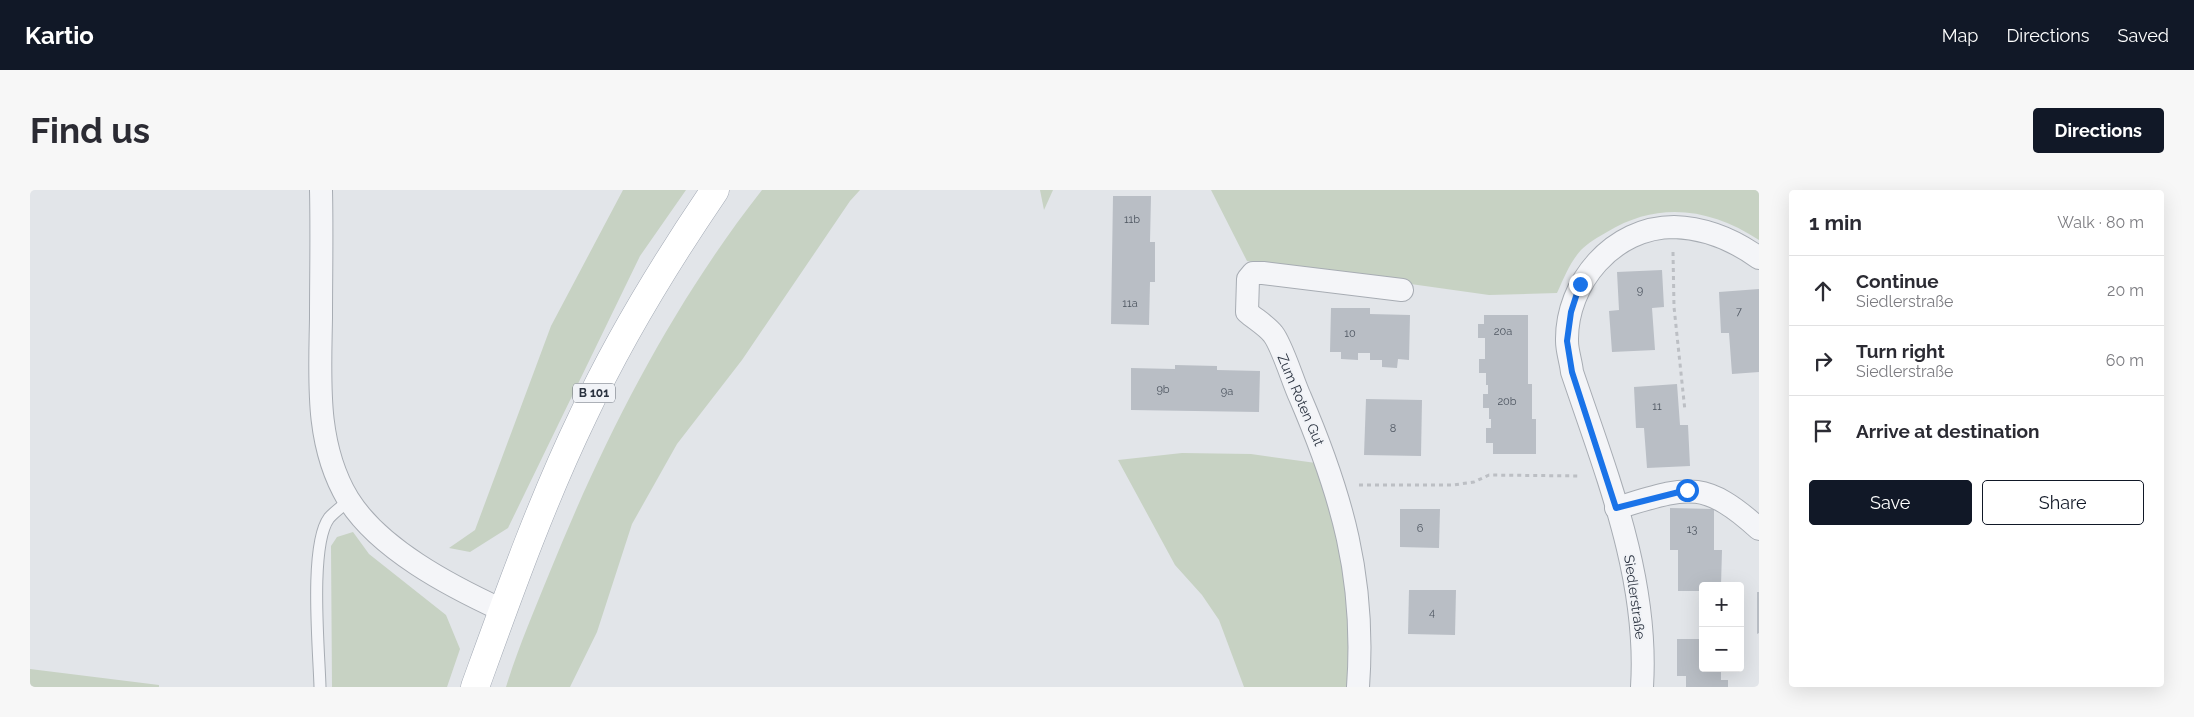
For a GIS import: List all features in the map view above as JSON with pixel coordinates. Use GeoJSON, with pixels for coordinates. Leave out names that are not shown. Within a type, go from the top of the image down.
{"type":"FeatureCollection","features":[{"type":"Feature","properties":{"kind":"main road","name":"B 101"},"geometry":{"type":"LineString","coordinates":[[475,687],[502,610],[582,416],[636,315],[675,249],[715,190]]}},
{"type":"Feature","properties":{"kind":"street"},"geometry":{"type":"LineString","coordinates":[[321,190],[320,404],[328,453],[337,477],[349,500],[381,536],[437,576],[502,610]]}},
{"type":"Feature","properties":{"kind":"street","name":"Siedlerstraße"},"geometry":{"type":"LineString","coordinates":[[1642,687],[1644,661],[1637,590],[1616,508],[1572,372],[1567,341],[1571,312],[1580,284],[1589,271],[1606,254],[1634,236],[1673,227],[1708,232],[1735,243],[1759,258]]}},
{"type":"Feature","properties":{"kind":"street","name":"Zum Roten Gut"},"geometry":{"type":"LineString","coordinates":[[1358,687],[1360,607],[1352,552],[1337,491],[1313,425],[1274,334],[1247,312],[1248,279],[1253,273],[1263,273],[1402,290]]}},
{"type":"Feature","properties":{"kind":"street"},"geometry":{"type":"LineString","coordinates":[[1616,508],[1687,490],[1709,494],[1734,506],[1759,529]]}},
{"type":"Feature","properties":{"kind":"lane"},"geometry":{"type":"LineString","coordinates":[[320,687],[317,564],[320,538],[329,518],[349,500]]}},
{"type":"Feature","properties":{"kind":"path"},"geometry":{"type":"LineString","coordinates":[[1673,227],[1674,306],[1685,411]]}},
{"type":"Feature","properties":{"kind":"path"},"geometry":{"type":"LineString","coordinates":[[1337,491],[1362,484],[1453,485],[1474,482],[1489,475],[1585,476]]}},
{"type":"Feature","properties":{"kind":"green space"},"geometry":{"type":"Polygon","coordinates":[[[623,190],[686,190],[640,256],[508,528],[470,552],[449,548],[475,530],[551,326],[623,190]]]}},
{"type":"Feature","properties":{"kind":"green space"},"geometry":{"type":"Polygon","coordinates":[[[762,190],[860,190],[850,201],[742,360],[677,444],[632,524],[597,632],[570,687],[506,687],[526,630],[570,523],[617,423],[669,327],[698,280],[762,190]]]}},
{"type":"Feature","properties":{"kind":"green space"},"geometry":{"type":"Polygon","coordinates":[[[1040,190],[1053,190],[1044,210],[1040,190]]]}},
{"type":"Feature","properties":{"kind":"green space"},"geometry":{"type":"Polygon","coordinates":[[[1211,190],[1759,190],[1759,240],[1740,229],[1703,215],[1665,212],[1645,216],[1626,222],[1584,247],[1570,265],[1557,293],[1489,295],[1247,261],[1211,190]]]}},
{"type":"Feature","properties":{"kind":"green space"},"geometry":{"type":"Polygon","coordinates":[[[1182,453],[1251,454],[1316,463],[1338,531],[1349,618],[1347,687],[1244,687],[1219,620],[1202,595],[1175,565],[1118,460],[1182,453]]]}},
{"type":"Feature","properties":{"kind":"green space"},"geometry":{"type":"Polygon","coordinates":[[[353,532],[369,554],[446,615],[460,649],[447,687],[332,687],[331,546],[337,537],[353,532]]]}},
{"type":"Feature","properties":{"kind":"green space"},"geometry":{"type":"Polygon","coordinates":[[[30,669],[159,685],[159,687],[30,687],[30,669]]]}},
{"type":"Feature","properties":{"kind":"building"},"geometry":{"type":"Polygon","coordinates":[[[1113,196],[1151,196],[1150,242],[1155,242],[1155,282],[1150,282],[1149,325],[1111,324],[1113,196]]]}},
{"type":"Feature","properties":{"kind":"building"},"geometry":{"type":"Polygon","coordinates":[[[1662,270],[1664,307],[1652,308],[1655,350],[1612,352],[1609,311],[1619,310],[1617,272],[1662,270]]]}},
{"type":"Feature","properties":{"kind":"building"},"geometry":{"type":"Polygon","coordinates":[[[1759,289],[1759,372],[1732,374],[1729,333],[1721,333],[1719,292],[1759,289]]]}},
{"type":"Feature","properties":{"kind":"building"},"geometry":{"type":"Polygon","coordinates":[[[1331,308],[1370,308],[1370,314],[1410,315],[1409,360],[1398,359],[1397,368],[1382,367],[1382,360],[1370,360],[1370,353],[1358,353],[1358,360],[1341,359],[1341,352],[1330,352],[1331,308]]]}},
{"type":"Feature","properties":{"kind":"building"},"geometry":{"type":"Polygon","coordinates":[[[1484,315],[1528,315],[1528,384],[1532,384],[1532,419],[1536,419],[1536,454],[1493,454],[1493,443],[1486,443],[1486,428],[1491,428],[1491,419],[1489,419],[1489,408],[1483,408],[1483,394],[1488,394],[1488,385],[1486,385],[1486,373],[1479,373],[1479,359],[1485,359],[1485,338],[1478,338],[1478,324],[1484,324],[1484,315]]]}},
{"type":"Feature","properties":{"kind":"building"},"geometry":{"type":"Polygon","coordinates":[[[1175,365],[1217,366],[1217,370],[1260,371],[1259,412],[1131,410],[1131,368],[1175,369],[1175,365]]]}},
{"type":"Feature","properties":{"kind":"building"},"geometry":{"type":"Polygon","coordinates":[[[1677,384],[1680,425],[1688,425],[1690,466],[1647,468],[1644,428],[1636,428],[1634,387],[1677,384]]]}},
{"type":"Feature","properties":{"kind":"building"},"geometry":{"type":"Polygon","coordinates":[[[1366,399],[1422,400],[1421,456],[1364,455],[1366,399]]]}},
{"type":"Feature","properties":{"kind":"building"},"geometry":{"type":"Polygon","coordinates":[[[1670,508],[1714,509],[1714,550],[1722,550],[1721,582],[1699,582],[1699,591],[1678,591],[1678,550],[1670,550],[1670,508]]]}},
{"type":"Feature","properties":{"kind":"building"},"geometry":{"type":"Polygon","coordinates":[[[1400,509],[1440,509],[1439,548],[1400,547],[1400,509]]]}},
{"type":"Feature","properties":{"kind":"building"},"geometry":{"type":"Polygon","coordinates":[[[1409,590],[1456,590],[1455,635],[1408,634],[1409,590]]]}},
{"type":"Feature","properties":{"kind":"building"},"geometry":{"type":"Polygon","coordinates":[[[1757,592],[1759,592],[1759,633],[1757,634],[1757,592]]]}},
{"type":"Feature","properties":{"kind":"building"},"geometry":{"type":"Polygon","coordinates":[[[1677,639],[1699,639],[1699,672],[1721,672],[1721,680],[1728,680],[1728,687],[1686,687],[1686,676],[1677,676],[1677,639]]]}},
{"type":"Feature","properties":{"kind":"route"},"geometry":{"type":"LineString","coordinates":[[1580,284],[1571,312],[1567,341],[1572,372],[1616,508],[1660,495],[1687,490]]}}]}
